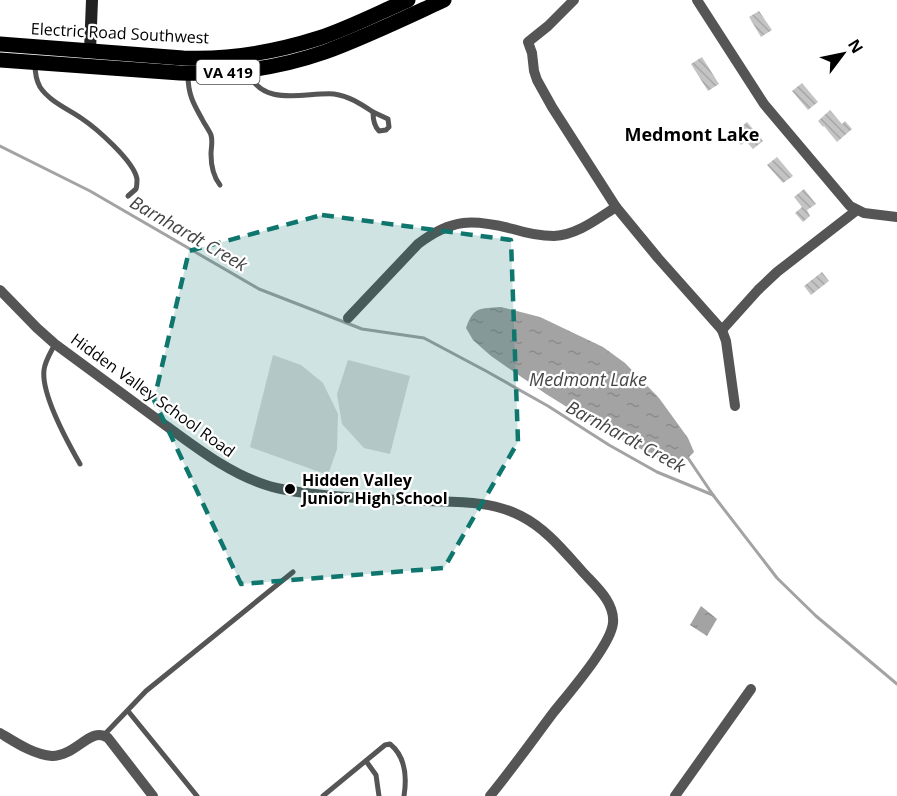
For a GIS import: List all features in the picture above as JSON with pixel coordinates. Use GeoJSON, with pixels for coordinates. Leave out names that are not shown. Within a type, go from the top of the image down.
{"type":"FeatureCollection","features":[{"type":"Feature","properties":{"kind":"main road","name":"Electric Road Southwest"},"geometry":{"type":"LineString","coordinates":[[0,44],[191,58],[247,55],[320,38],[408,0]]}},
{"type":"Feature","properties":{"kind":"main road","name":"Electric Road Southwest"},"geometry":{"type":"LineString","coordinates":[[0,60],[189,73],[247,70],[296,61],[324,52],[444,0]]}},
{"type":"Feature","properties":{"kind":"street"},"geometry":{"type":"LineString","coordinates":[[90,51],[92,0]]}},
{"type":"Feature","properties":{"kind":"street"},"geometry":{"type":"LineString","coordinates":[[574,0],[528,42],[537,80],[616,207],[722,330],[726,341],[735,406]]}},
{"type":"Feature","properties":{"kind":"street"},"geometry":{"type":"LineString","coordinates":[[697,0],[764,104],[850,206],[867,214],[897,217]]}},
{"type":"Feature","properties":{"kind":"street"},"geometry":{"type":"LineString","coordinates":[[348,318],[418,244],[443,228],[466,222],[484,223],[526,233],[556,236],[580,228],[616,207]]}},
{"type":"Feature","properties":{"kind":"street"},"geometry":{"type":"LineString","coordinates":[[722,330],[777,272],[856,210]]}},
{"type":"Feature","properties":{"kind":"street","name":"Hidden Valley School Road"},"geometry":{"type":"LineString","coordinates":[[0,290],[56,344],[201,451],[247,478],[276,488],[306,493],[385,500],[470,502],[490,505],[520,515],[536,525],[571,558],[603,594],[612,613],[613,624],[603,647],[490,796]]}},
{"type":"Feature","properties":{"kind":"street"},"geometry":{"type":"LineString","coordinates":[[675,796],[752,689]]}},
{"type":"Feature","properties":{"kind":"street"},"geometry":{"type":"LineString","coordinates":[[0,733],[17,744],[51,756],[69,752],[94,736],[104,735],[153,796]]}},
{"type":"Feature","properties":{"kind":"lane"},"geometry":{"type":"LineString","coordinates":[[35,63],[35,74],[42,89],[108,140],[135,173],[137,186],[128,196]]}},
{"type":"Feature","properties":{"kind":"lane"},"geometry":{"type":"LineString","coordinates":[[247,70],[253,82],[267,92],[287,96],[335,94],[351,99],[373,112]]}},
{"type":"Feature","properties":{"kind":"lane"},"geometry":{"type":"LineString","coordinates":[[189,73],[190,97],[211,133],[212,165],[220,185]]}},
{"type":"Feature","properties":{"kind":"lane"},"geometry":{"type":"LineString","coordinates":[[56,344],[46,361],[44,370],[46,390],[55,415],[80,464]]}},
{"type":"Feature","properties":{"kind":"lane"},"geometry":{"type":"LineString","coordinates":[[104,735],[146,691],[293,572]]}},
{"type":"Feature","properties":{"kind":"lane"},"geometry":{"type":"LineString","coordinates":[[128,711],[198,796]]}},
{"type":"Feature","properties":{"kind":"lane"},"geometry":{"type":"LineString","coordinates":[[323,796],[385,745],[390,744],[403,761],[404,796]]}},
{"type":"Feature","properties":{"kind":"lane"},"geometry":{"type":"LineString","coordinates":[[366,761],[376,775],[379,796]]}},
{"type":"Feature","properties":{"kind":"highlighted area"},"geometry":{"type":"Polygon","coordinates":[[[322,215],[511,240],[518,442],[444,568],[241,584],[154,400],[189,251],[322,215]]]}},
{"type":"Feature","properties":{"kind":"shaded area"},"geometry":{"type":"Polygon","coordinates":[[[273,355],[301,365],[323,383],[338,414],[337,449],[328,475],[250,447],[273,355]]]}},
{"type":"Feature","properties":{"kind":"shaded area"},"geometry":{"type":"Polygon","coordinates":[[[348,360],[410,376],[390,454],[364,448],[342,424],[337,394],[348,360]]]}},
{"type":"Feature","properties":{"kind":"water","name":"Medmont Lake"},"geometry":{"type":"Polygon","coordinates":[[[501,307],[540,317],[603,347],[625,363],[659,398],[688,438],[694,452],[688,458],[677,460],[656,457],[599,427],[491,356],[473,340],[466,328],[478,310],[501,307]]]}},
{"type":"Feature","properties":{"kind":"water"},"geometry":{"type":"Polygon","coordinates":[[[701,606],[717,619],[707,636],[690,625],[701,606]]]}},
{"type":"Feature","properties":{"kind":"building"},"geometry":{"type":"Polygon","coordinates":[[[759,11],[772,30],[761,37],[749,17],[759,11]]]}},
{"type":"Feature","properties":{"kind":"building"},"geometry":{"type":"Polygon","coordinates":[[[702,57],[719,84],[708,91],[691,64],[702,57]]]}},
{"type":"Feature","properties":{"kind":"building"},"geometry":{"type":"Polygon","coordinates":[[[802,83],[818,102],[808,110],[792,91],[802,83]]]}},
{"type":"Feature","properties":{"kind":"building"},"geometry":{"type":"Polygon","coordinates":[[[830,110],[842,124],[845,121],[852,129],[837,142],[818,121],[830,110]]]}},
{"type":"Feature","properties":{"kind":"building"},"geometry":{"type":"Polygon","coordinates":[[[747,122],[763,141],[753,149],[746,141],[741,145],[732,135],[747,122]]]}},
{"type":"Feature","properties":{"kind":"building"},"geometry":{"type":"Polygon","coordinates":[[[777,157],[793,176],[783,183],[767,165],[777,157]]]}},
{"type":"Feature","properties":{"kind":"building"},"geometry":{"type":"Polygon","coordinates":[[[804,189],[816,204],[807,210],[810,216],[803,222],[795,213],[802,207],[794,197],[804,189]]]}},
{"type":"Feature","properties":{"kind":"building"},"geometry":{"type":"Polygon","coordinates":[[[822,272],[829,281],[811,295],[804,286],[822,272]]]}},
{"type":"Feature","properties":{"kind":"waterway","name":"Barnhardt Creek"},"geometry":{"type":"LineString","coordinates":[[0,146],[90,191],[259,289],[362,329],[424,338],[548,406],[657,472],[713,495]]}},
{"type":"Feature","properties":{"kind":"waterway","name":"Barnhardt Creek"},"geometry":{"type":"LineString","coordinates":[[685,456],[777,578],[816,616],[897,684]]}},
{"type":"Feature","properties":{"kind":"place","name":"Hidden Valley Junior High School"},"geometry":{"type":"Point","coordinates":[290,489]}},
{"type":"Feature","properties":{"kind":"district","name":"Medmont Lake"},"geometry":{"type":"Point","coordinates":[692,134]}}]}
